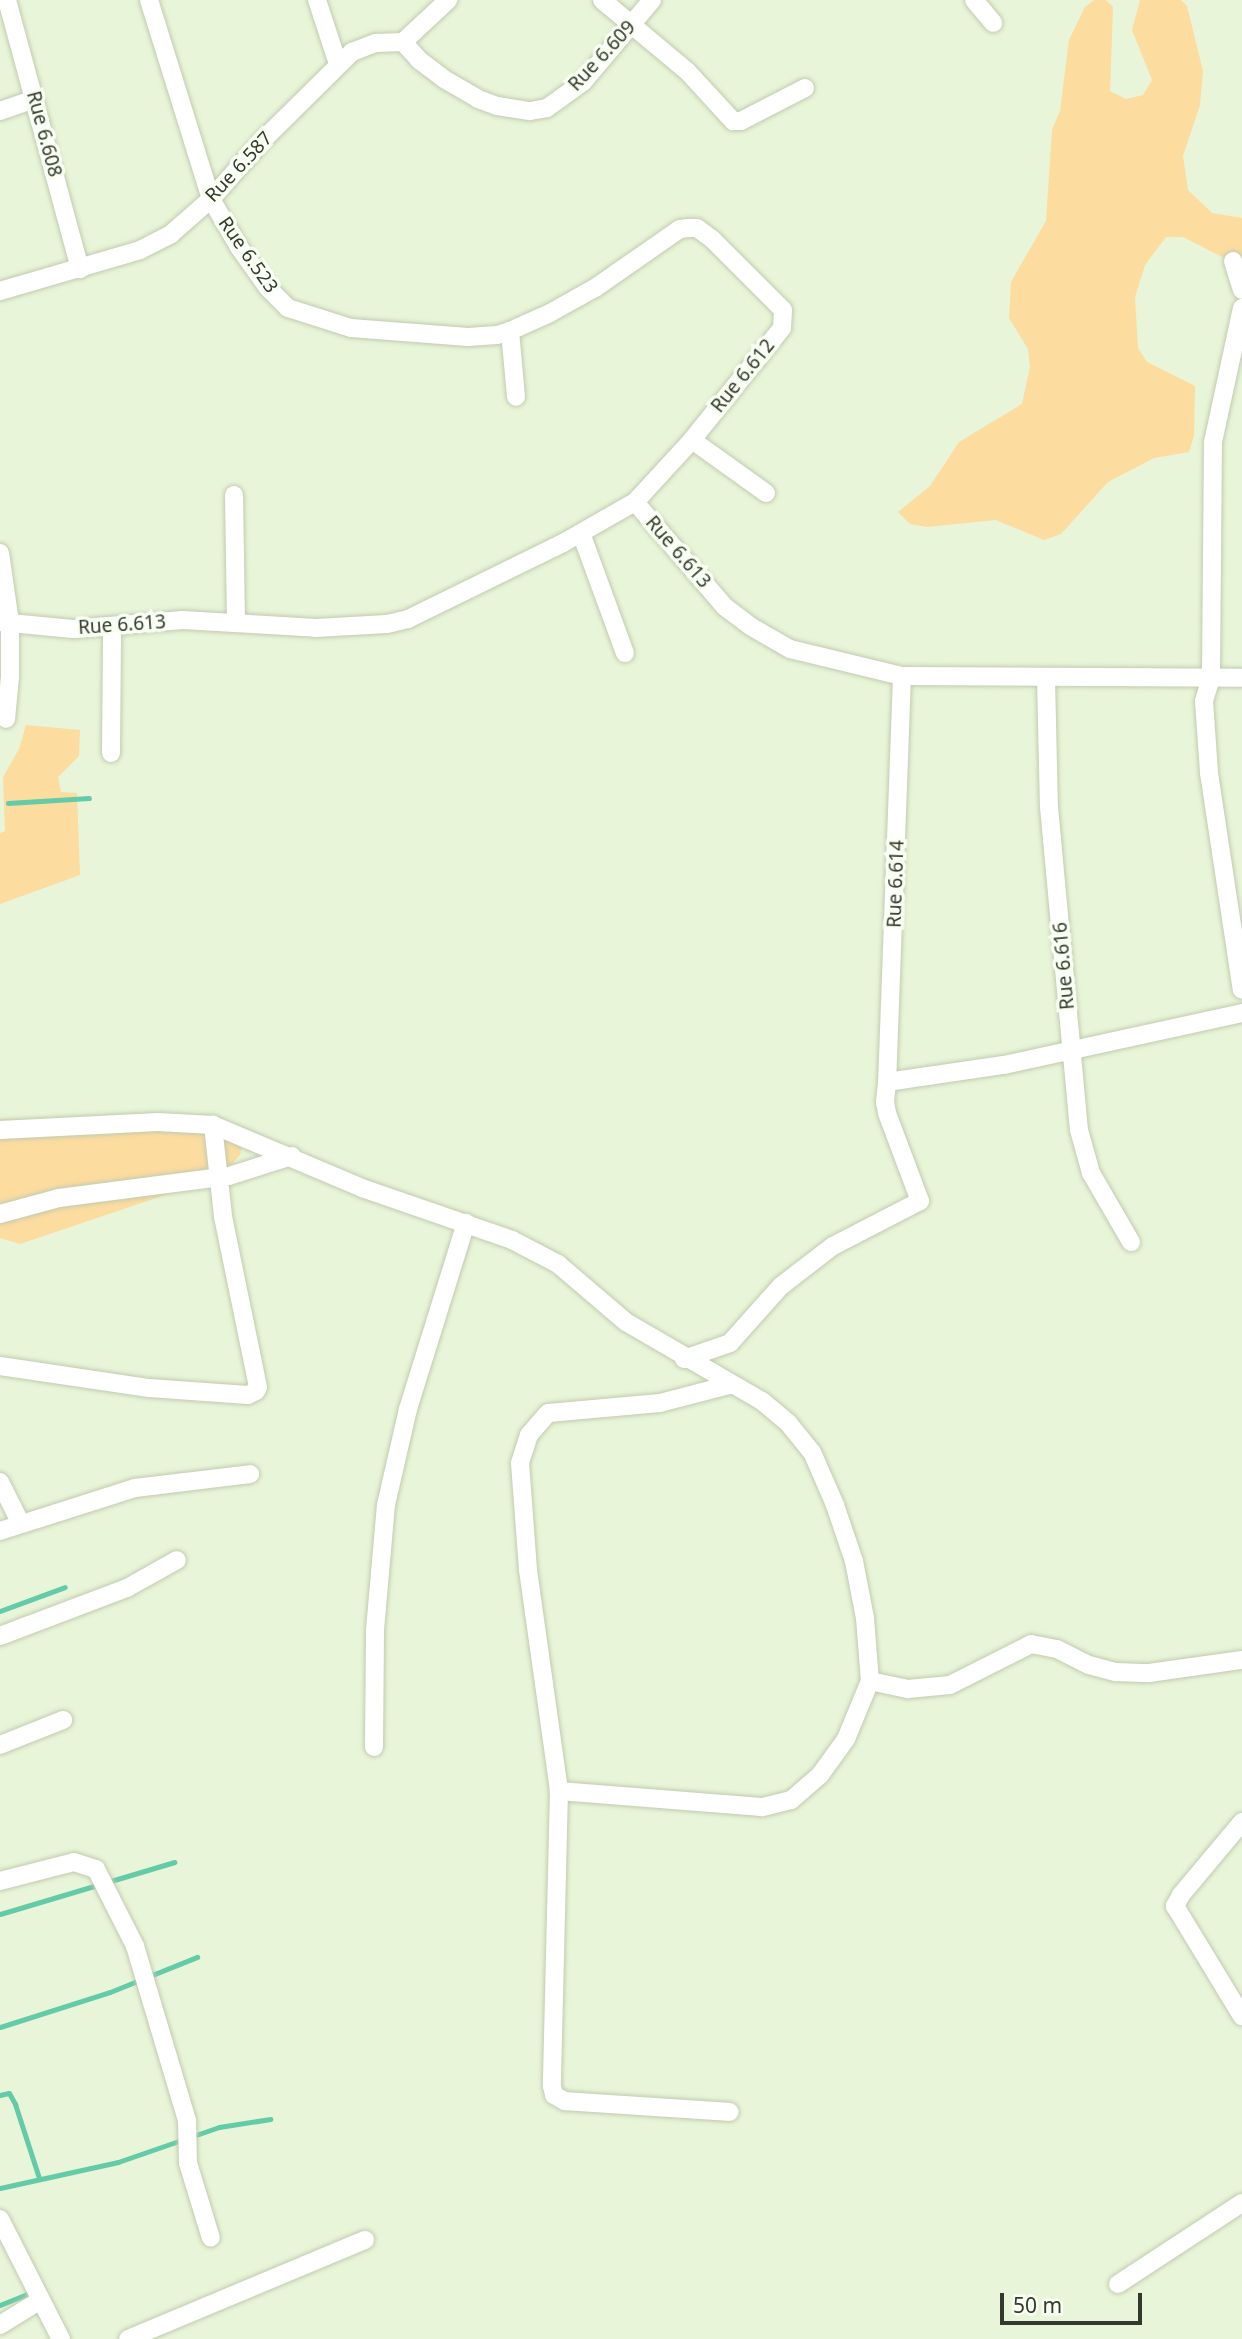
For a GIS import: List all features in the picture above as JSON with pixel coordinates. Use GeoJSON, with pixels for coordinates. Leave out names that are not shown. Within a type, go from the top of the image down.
{"type":"FeatureCollection","features":[{"type":"Feature","properties":{"kind":"street","name":"Rue 6.608"},"geometry":{"type":"LineString","coordinates":[[7,0],[80,269]]}},
{"type":"Feature","properties":{"kind":"street","name":"Rue 6.523"},"geometry":{"type":"LineString","coordinates":[[149,0],[211,199],[253,267],[288,308],[351,328],[468,337],[497,335],[551,313],[595,288],[680,229],[688,228]]}},
{"type":"Feature","properties":{"kind":"street"},"geometry":{"type":"LineString","coordinates":[[317,0],[338,64]]}},
{"type":"Feature","properties":{"kind":"street"},"geometry":{"type":"LineString","coordinates":[[403,42],[448,0]]}},
{"type":"Feature","properties":{"kind":"street"},"geometry":{"type":"LineString","coordinates":[[601,0],[688,72],[733,121],[741,121],[805,88]]}},
{"type":"Feature","properties":{"kind":"street","name":"Rue 6.609"},"geometry":{"type":"LineString","coordinates":[[403,42],[419,60],[478,99],[496,106],[530,111],[547,108],[583,82],[652,0]]}},
{"type":"Feature","properties":{"kind":"street"},"geometry":{"type":"LineString","coordinates":[[974,0],[992,23]]}},
{"type":"Feature","properties":{"kind":"street","name":"Rue 6.587"},"geometry":{"type":"LineString","coordinates":[[0,291],[140,250],[171,234],[211,199],[223,182],[352,52],[376,43],[403,42]]}},
{"type":"Feature","properties":{"kind":"street"},"geometry":{"type":"LineString","coordinates":[[0,111],[34,99]]}},
{"type":"Feature","properties":{"kind":"street","name":"Rue 6.612"},"geometry":{"type":"LineString","coordinates":[[635,502],[692,440],[782,328],[784,320],[783,310],[744,270],[697,228],[688,228]]}},
{"type":"Feature","properties":{"kind":"street"},"geometry":{"type":"LineString","coordinates":[[1233,261],[1242,290]]}},
{"type":"Feature","properties":{"kind":"street"},"geometry":{"type":"LineString","coordinates":[[1242,307],[1213,442],[1211,678],[1204,701],[1209,773],[1242,990]]}},
{"type":"Feature","properties":{"kind":"street"},"geometry":{"type":"LineString","coordinates":[[509,331],[516,397]]}},
{"type":"Feature","properties":{"kind":"street"},"geometry":{"type":"LineString","coordinates":[[692,440],[766,493]]}},
{"type":"Feature","properties":{"kind":"street"},"geometry":{"type":"LineString","coordinates":[[234,495],[236,622]]}},
{"type":"Feature","properties":{"kind":"street","name":"Rue 6.613"},"geometry":{"type":"LineString","coordinates":[[5,622],[73,629],[183,620],[327,627],[387,624],[408,619],[581,533],[635,502],[725,607],[750,626],[790,649],[902,676],[1242,678]]}},
{"type":"Feature","properties":{"kind":"street"},"geometry":{"type":"LineString","coordinates":[[581,533],[625,653]]}},
{"type":"Feature","properties":{"kind":"street"},"geometry":{"type":"LineString","coordinates":[[0,553],[10,677],[6,719]]}},
{"type":"Feature","properties":{"kind":"street"},"geometry":{"type":"LineString","coordinates":[[111,753],[112,627]]}},
{"type":"Feature","properties":{"kind":"street","name":"Rue 6.614"},"geometry":{"type":"LineString","coordinates":[[684,1359],[730,1343],[781,1286],[833,1246],[920,1201],[885,1102],[892,1081],[902,676]]}},
{"type":"Feature","properties":{"kind":"street","name":"Rue 6.616"},"geometry":{"type":"LineString","coordinates":[[1046,678],[1049,807],[1079,1130],[1091,1173],[1130,1242]]}},
{"type":"Feature","properties":{"kind":"street"},"geometry":{"type":"LineString","coordinates":[[892,1081],[1004,1065],[1242,1013]]}},
{"type":"Feature","properties":{"kind":"street"},"geometry":{"type":"LineString","coordinates":[[0,1130],[158,1122],[213,1125],[292,1156],[362,1188],[512,1240],[558,1264],[626,1322],[684,1359],[761,1401],[789,1424],[812,1452],[835,1504],[854,1561],[865,1618],[870,1681],[846,1739],[820,1775],[791,1800],[762,1807],[559,1791]]}},
{"type":"Feature","properties":{"kind":"street"},"geometry":{"type":"LineString","coordinates":[[0,1366],[149,1388],[234,1394],[256,1391],[258,1387],[223,1216],[213,1125]]}},
{"type":"Feature","properties":{"kind":"street"},"geometry":{"type":"LineString","coordinates":[[0,1214],[59,1198],[219,1178],[292,1156]]}},
{"type":"Feature","properties":{"kind":"street"},"geometry":{"type":"LineString","coordinates":[[374,1747],[375,1629],[386,1505],[408,1409],[466,1223]]}},
{"type":"Feature","properties":{"kind":"street"},"geometry":{"type":"LineString","coordinates":[[729,1385],[660,1403],[548,1413],[529,1435],[520,1464],[528,1570],[559,1791],[552,2086],[554,2095],[565,2101],[730,2112]]}},
{"type":"Feature","properties":{"kind":"street"},"geometry":{"type":"LineString","coordinates":[[0,1531],[135,1488],[250,1474]]}},
{"type":"Feature","properties":{"kind":"street"},"geometry":{"type":"LineString","coordinates":[[0,1482],[22,1524]]}},
{"type":"Feature","properties":{"kind":"street"},"geometry":{"type":"LineString","coordinates":[[0,1636],[127,1588],[177,1560]]}},
{"type":"Feature","properties":{"kind":"street"},"geometry":{"type":"LineString","coordinates":[[870,1681],[908,1689],[950,1685],[1031,1644],[1057,1648],[1089,1665],[1116,1672],[1161,1672],[1242,1660]]}},
{"type":"Feature","properties":{"kind":"street"},"geometry":{"type":"LineString","coordinates":[[0,1745],[63,1720]]}},
{"type":"Feature","properties":{"kind":"street"},"geometry":{"type":"LineString","coordinates":[[1242,1822],[1181,1895],[1175,1906],[1242,2016]]}},
{"type":"Feature","properties":{"kind":"street"},"geometry":{"type":"LineString","coordinates":[[0,1881],[75,1862],[96,1869],[135,1947],[187,2120],[188,2163],[211,2238]]}},
{"type":"Feature","properties":{"kind":"street"},"geometry":{"type":"LineString","coordinates":[[1118,2284],[1242,2203]]}},
{"type":"Feature","properties":{"kind":"street"},"geometry":{"type":"LineString","coordinates":[[0,2219],[21,2256],[39,2301],[61,2339]]}},
{"type":"Feature","properties":{"kind":"street"},"geometry":{"type":"LineString","coordinates":[[128,2339],[365,2240]]}},
{"type":"Feature","properties":{"kind":"street"},"geometry":{"type":"LineString","coordinates":[[0,2325],[39,2301]]}},
{"type":"Feature","properties":{"kind":"shaded area"},"geometry":{"type":"Polygon","coordinates":[[[1094,0],[1106,0],[1113,7],[1110,91],[1126,99],[1143,95],[1152,80],[1132,30],[1140,0],[1181,0],[1187,6],[1203,71],[1200,105],[1183,156],[1188,190],[1212,213],[1242,218],[1242,267],[1183,237],[1166,237],[1145,265],[1135,297],[1138,348],[1147,362],[1195,386],[1194,436],[1189,452],[1154,458],[1108,482],[1061,534],[1044,540],[996,520],[927,527],[910,524],[898,512],[930,486],[959,442],[1022,404],[1030,367],[1028,349],[1009,318],[1011,282],[1046,221],[1052,130],[1060,111],[1069,40],[1085,7],[1094,0]]]}},
{"type":"Feature","properties":{"kind":"shaded area"},"geometry":{"type":"Polygon","coordinates":[[[26,725],[80,730],[79,756],[58,777],[61,792],[77,793],[80,875],[0,904],[0,833],[5,831],[3,777],[19,749],[26,725]]]}},
{"type":"Feature","properties":{"kind":"shaded area"},"geometry":{"type":"Polygon","coordinates":[[[0,1119],[238,1129],[242,1146],[240,1155],[231,1165],[168,1194],[20,1244],[0,1238],[0,1119]]]}},
{"type":"Feature","properties":{"kind":"waterway"},"geometry":{"type":"LineString","coordinates":[[8,803],[89,798]]}},
{"type":"Feature","properties":{"kind":"waterway"},"geometry":{"type":"LineString","coordinates":[[0,1611],[65,1587]]}},
{"type":"Feature","properties":{"kind":"waterway"},"geometry":{"type":"LineString","coordinates":[[0,1914],[174,1862]]}},
{"type":"Feature","properties":{"kind":"waterway"},"geometry":{"type":"LineString","coordinates":[[0,2027],[110,1992],[197,1957]]}},
{"type":"Feature","properties":{"kind":"waterway"},"geometry":{"type":"LineString","coordinates":[[0,2095],[9,2093],[15,2104],[39,2178]]}},
{"type":"Feature","properties":{"kind":"waterway"},"geometry":{"type":"LineString","coordinates":[[0,2188],[118,2162],[219,2127],[270,2119]]}},
{"type":"Feature","properties":{"kind":"waterway"},"geometry":{"type":"LineString","coordinates":[[0,2305],[30,2293]]}}]}
